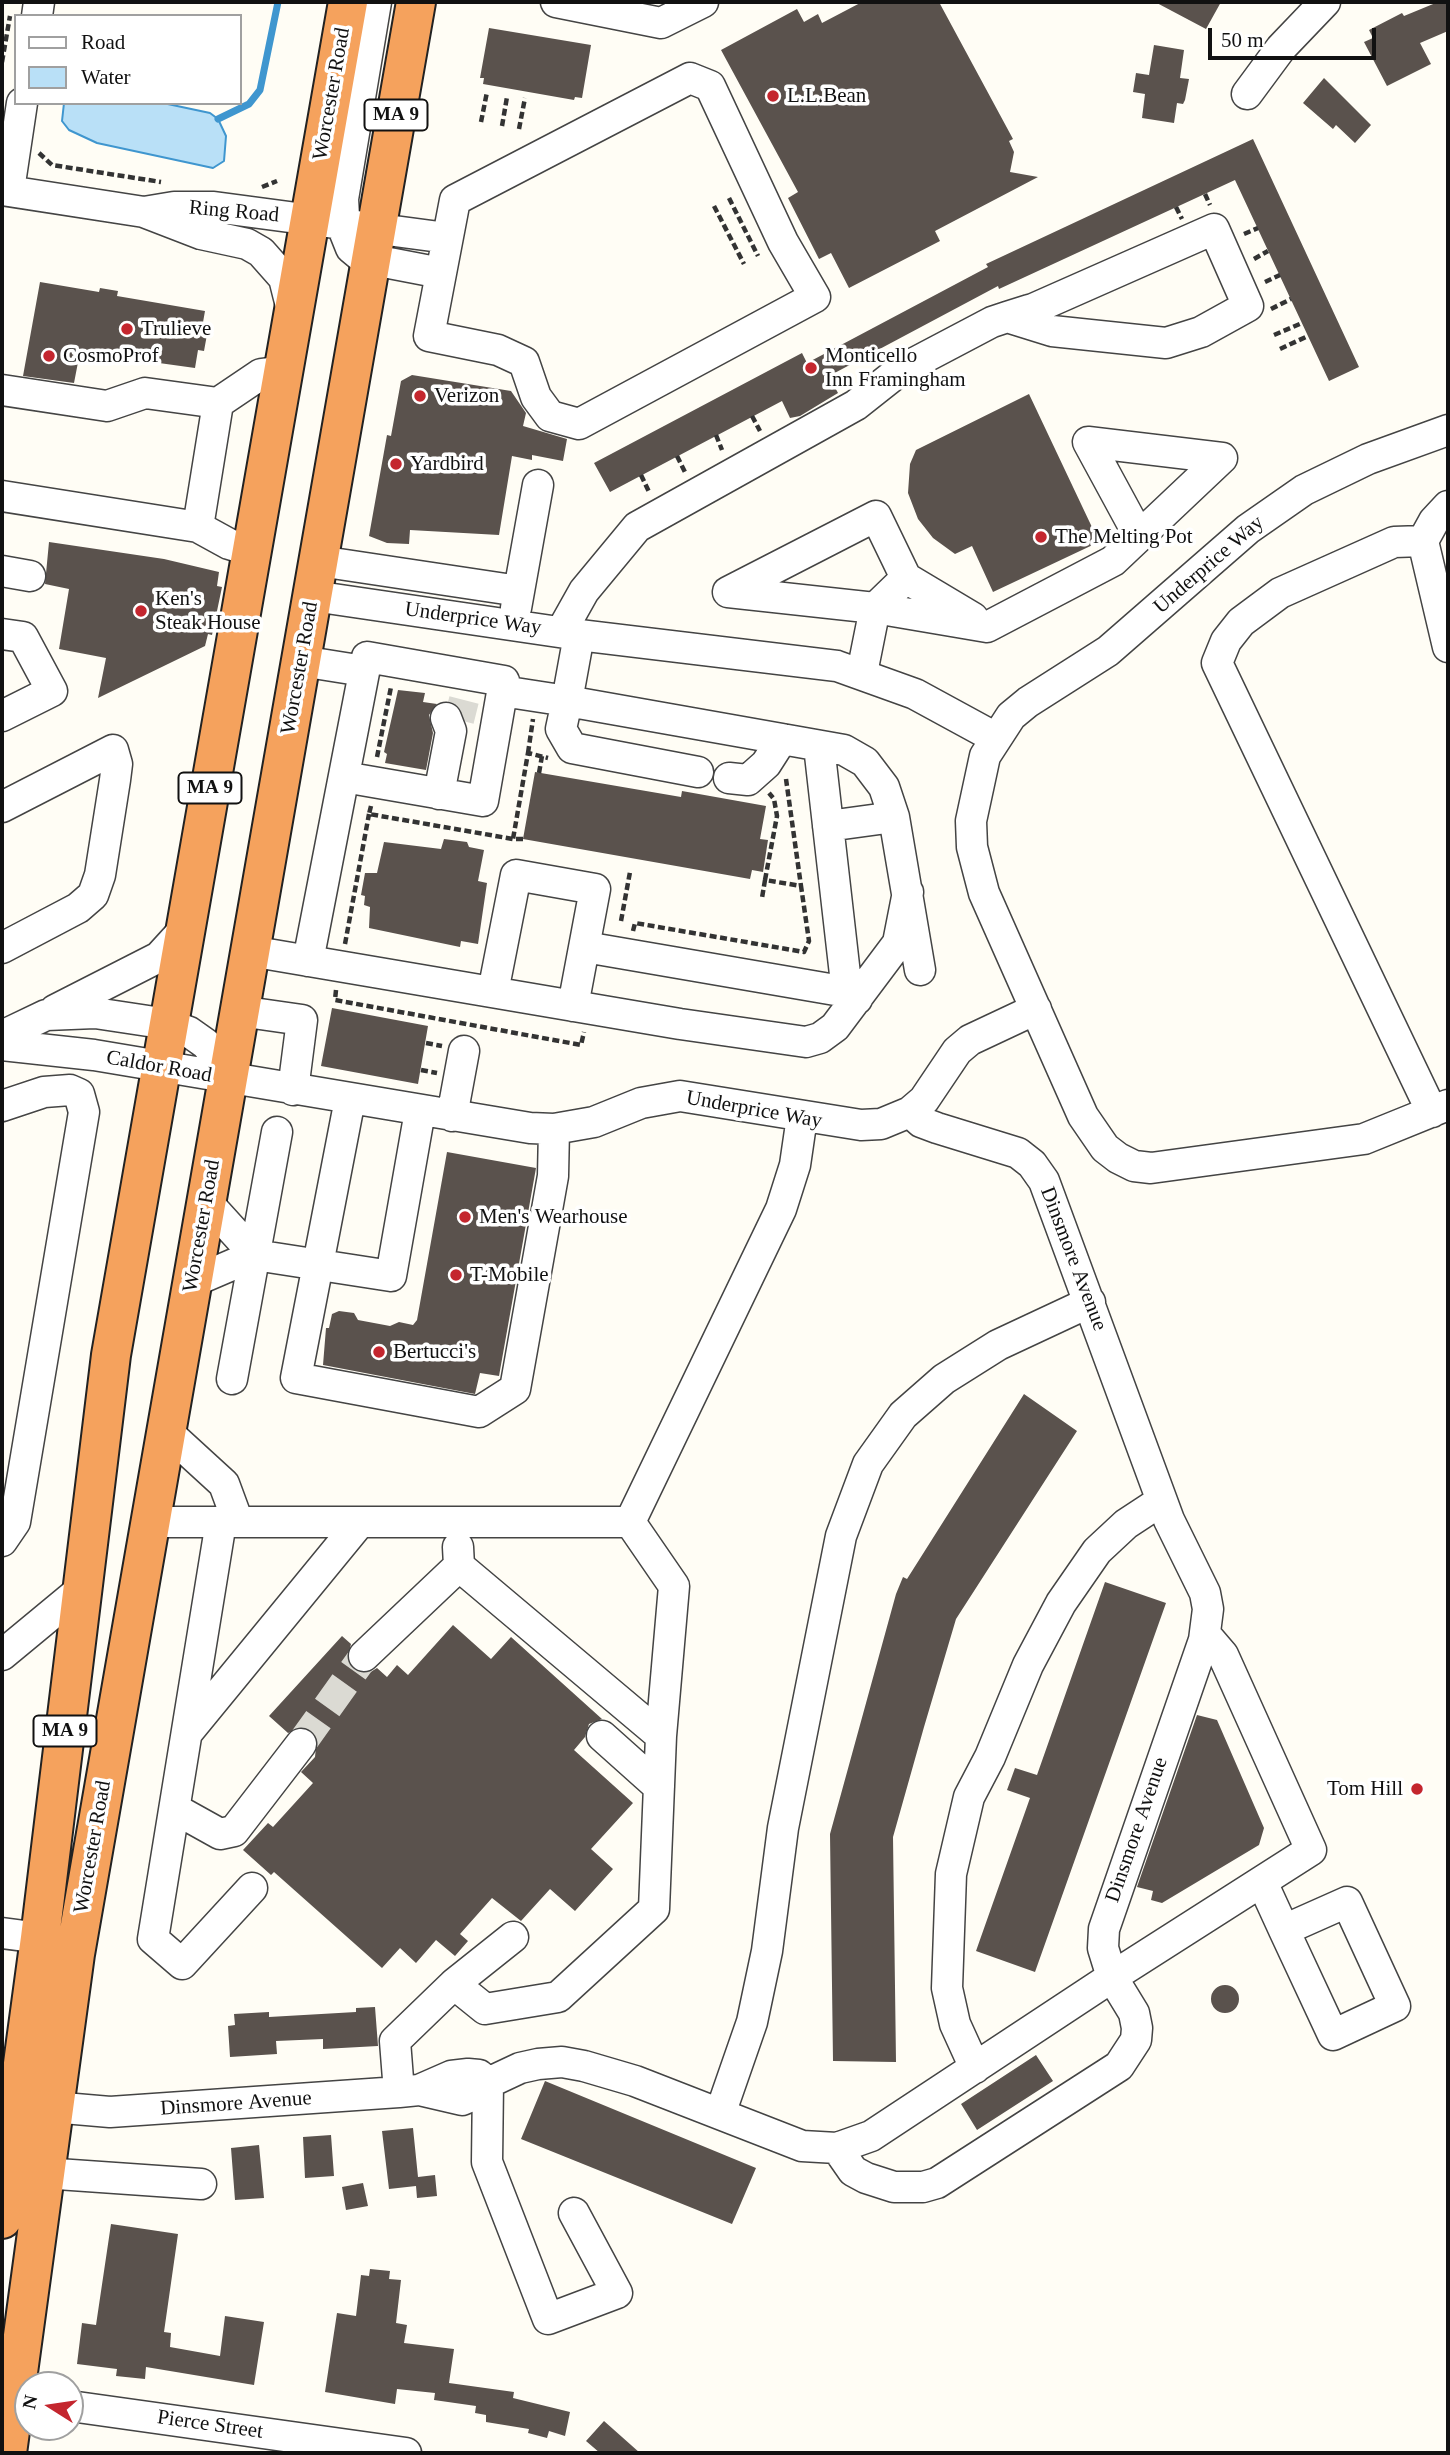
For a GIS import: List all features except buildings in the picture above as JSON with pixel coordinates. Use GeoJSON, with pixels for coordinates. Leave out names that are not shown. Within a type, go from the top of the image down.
{"type":"FeatureCollection","features":[{"type":"Feature","properties":{"kind":"highway","name":"Worcester Road"},"geometry":{"type":"LineString","coordinates":[[2,2219],[24,2103],[68,1995],[316,579],[350,233],[348,2]]}},
{"type":"Feature","properties":{"kind":"highway","name":"Worcester Road"},"geometry":{"type":"LineString","coordinates":[[24,2371],[43,2172],[24,2103],[14,2042],[40,1938],[111,1355],[292,325],[350,233],[416,2]]}},
{"type":"Feature","properties":{"kind":"highway","name":"Worcester Road"},"geometry":{"type":"LineString","coordinates":[[7,2453],[14,2426]]}},
{"type":"Feature","properties":{"kind":"street"},"geometry":{"type":"LineString","coordinates":[[25,14],[39,2]]}},
{"type":"Feature","properties":{"kind":"street"},"geometry":{"type":"LineString","coordinates":[[350,233],[343,199],[376,2]]}},
{"type":"Feature","properties":{"kind":"street"},"geometry":{"type":"LineString","coordinates":[[556,2],[661,23],[703,2]]}},
{"type":"Feature","properties":{"kind":"street"},"geometry":{"type":"LineString","coordinates":[[1247,94],[1280,48],[1325,2]]}},
{"type":"Feature","properties":{"kind":"street"},"geometry":{"type":"LineString","coordinates":[[691,78],[710,86],[783,242],[815,297],[579,424],[550,416],[536,397],[524,362],[498,350],[429,336],[441,273],[455,200],[574,140],[638,102],[691,78]]}},
{"type":"Feature","properties":{"kind":"street","name":"Ring Road"},"geometry":{"type":"LineString","coordinates":[[22,105],[5,190],[144,212],[201,206],[350,233]]}},
{"type":"Feature","properties":{"kind":"street"},"geometry":{"type":"LineString","coordinates":[[144,212],[201,234],[247,244],[261,251],[284,278],[290,295],[292,325]]}},
{"type":"Feature","properties":{"kind":"street"},"geometry":{"type":"LineString","coordinates":[[698,772],[572,748],[561,729],[566,701],[570,634],[584,591],[637,527],[856,405],[899,371],[1006,317],[1040,306],[1214,229],[1248,306],[1201,332],[1166,343],[1052,331],[1006,317]]}},
{"type":"Feature","properties":{"kind":"street"},"geometry":{"type":"LineString","coordinates":[[350,233],[447,238]]}},
{"type":"Feature","properties":{"kind":"street"},"geometry":{"type":"LineString","coordinates":[[350,233],[441,273]]}},
{"type":"Feature","properties":{"kind":"street"},"geometry":{"type":"LineString","coordinates":[[2,390],[107,406],[145,393],[218,403],[261,374],[284,371]]}},
{"type":"Feature","properties":{"kind":"street"},"geometry":{"type":"LineString","coordinates":[[198,527],[218,403]]}},
{"type":"Feature","properties":{"kind":"street","name":"Underprice Way"},"geometry":{"type":"LineString","coordinates":[[1440,1108],[1364,1139],[1170,1166],[1134,1166],[1118,1158],[1095,1136],[1083,1116],[984,893],[972,847],[973,799],[981,766],[994,737],[1028,702],[1116,645],[1216,556],[1279,506],[1335,473],[1415,440],[1448,430]]}},
{"type":"Feature","properties":{"kind":"street"},"geometry":{"type":"LineString","coordinates":[[513,625],[538,485]]}},
{"type":"Feature","properties":{"kind":"street"},"geometry":{"type":"LineString","coordinates":[[2,496],[198,527],[229,544],[252,551]]}},
{"type":"Feature","properties":{"kind":"street"},"geometry":{"type":"LineString","coordinates":[[1448,506],[1434,521],[1423,541],[1448,647]]}},
{"type":"Feature","properties":{"kind":"street"},"geometry":{"type":"LineString","coordinates":[[987,627],[906,578],[876,516],[728,592],[876,608],[987,627],[1113,561],[1139,536]]}},
{"type":"Feature","properties":{"kind":"street"},"geometry":{"type":"LineString","coordinates":[[1423,541],[1394,542],[1280,593],[1241,622],[1220,652],[1217,663],[1440,1108]]}},
{"type":"Feature","properties":{"kind":"street"},"geometry":{"type":"LineString","coordinates":[[862,673],[876,608],[906,578]]}},
{"type":"Feature","properties":{"kind":"street"},"geometry":{"type":"LineString","coordinates":[[316,579],[519,591]]}},
{"type":"Feature","properties":{"kind":"street","name":"Underprice Way"},"geometry":{"type":"LineString","coordinates":[[316,579],[513,625],[815,663],[862,673],[940,705],[994,737]]}},
{"type":"Feature","properties":{"kind":"street"},"geometry":{"type":"LineString","coordinates":[[2,634],[23,637],[52,691],[2,716]]}},
{"type":"Feature","properties":{"kind":"street"},"geometry":{"type":"LineString","coordinates":[[308,961],[367,657],[456,704]]}},
{"type":"Feature","properties":{"kind":"street"},"geometry":{"type":"LineString","coordinates":[[302,661],[364,671]]}},
{"type":"Feature","properties":{"kind":"street"},"geometry":{"type":"LineString","coordinates":[[344,777],[483,801],[504,681],[456,704]]}},
{"type":"Feature","properties":{"kind":"street"},"geometry":{"type":"LineString","coordinates":[[502,691],[844,750],[865,762],[884,788],[894,817],[920,970]]}},
{"type":"Feature","properties":{"kind":"street"},"geometry":{"type":"LineString","coordinates":[[439,794],[456,704]]}},
{"type":"Feature","properties":{"kind":"street"},"geometry":{"type":"LineString","coordinates":[[729,778],[748,780],[766,764],[782,739]]}},
{"type":"Feature","properties":{"kind":"street"},"geometry":{"type":"LineString","coordinates":[[818,746],[852,996]]}},
{"type":"Feature","properties":{"kind":"street"},"geometry":{"type":"LineString","coordinates":[[2,807],[113,750],[117,764],[116,779],[100,875],[93,895],[78,908],[2,948]]}},
{"type":"Feature","properties":{"kind":"street"},"geometry":{"type":"LineString","coordinates":[[828,826],[894,817]]}},
{"type":"Feature","properties":{"kind":"street"},"geometry":{"type":"LineString","coordinates":[[493,992],[516,875],[595,889],[585,947],[579,1015]]}},
{"type":"Feature","properties":{"kind":"street"},"geometry":{"type":"LineString","coordinates":[[250,951],[493,992],[579,1015],[806,1042],[820,1038],[835,1027],[852,996],[898,943],[908,892]]}},
{"type":"Feature","properties":{"kind":"street"},"geometry":{"type":"LineString","coordinates":[[46,1015],[159,957],[180,934],[188,916]]}},
{"type":"Feature","properties":{"kind":"street"},"geometry":{"type":"LineString","coordinates":[[585,947],[852,996]]}},
{"type":"Feature","properties":{"kind":"street","name":"Underprice Way"},"geometry":{"type":"LineString","coordinates":[[228,1079],[452,1116],[554,1129],[594,1122],[661,1097],[680,1096],[802,1117],[861,1125],[881,1124],[910,1112],[929,1093],[957,1051],[970,1040],[1036,1009]]}},
{"type":"Feature","properties":{"kind":"street"},"geometry":{"type":"LineString","coordinates":[[239,1011],[302,1020],[293,1090]]}},
{"type":"Feature","properties":{"kind":"street","name":"Caldor Road"},"geometry":{"type":"LineString","coordinates":[[2,1036],[46,1015],[95,1013],[168,1024],[189,1032],[206,1044],[228,1079]]}},
{"type":"Feature","properties":{"kind":"street","name":"Caldor Road"},"geometry":{"type":"LineString","coordinates":[[2,1045],[94,1055],[228,1079]]}},
{"type":"Feature","properties":{"kind":"street"},"geometry":{"type":"LineString","coordinates":[[452,1116],[464,1051]]}},
{"type":"Feature","properties":{"kind":"street"},"geometry":{"type":"LineString","coordinates":[[2,1106],[59,1089],[79,1094],[84,1112],[10,1499],[11,1531],[2,1541]]}},
{"type":"Feature","properties":{"kind":"street"},"geometry":{"type":"LineString","coordinates":[[350,1099],[296,1378],[479,1412],[515,1389],[553,1176],[554,1129]]}},
{"type":"Feature","properties":{"kind":"street"},"geometry":{"type":"LineString","coordinates":[[192,1282],[255,1255],[391,1276],[420,1111]]}},
{"type":"Feature","properties":{"kind":"street","name":"Dinsmore Avenue"},"geometry":{"type":"LineString","coordinates":[[24,2103],[110,2112],[409,2091],[462,2100],[481,2092],[488,2083],[520,2068],[562,2062],[608,2072],[802,2146],[837,2148],[871,2136],[1112,1977],[1103,1948],[1109,1911],[1205,1634],[1208,1609],[1205,1593],[1161,1501],[1054,1203],[1032,1164],[1018,1153],[921,1122],[910,1112]]}},
{"type":"Feature","properties":{"kind":"street"},"geometry":{"type":"LineString","coordinates":[[631,1522],[781,1209],[795,1165],[802,1117]]}},
{"type":"Feature","properties":{"kind":"street"},"geometry":{"type":"LineString","coordinates":[[232,1379],[277,1132]]}},
{"type":"Feature","properties":{"kind":"street"},"geometry":{"type":"LineString","coordinates":[[206,1200],[255,1255]]}},
{"type":"Feature","properties":{"kind":"street"},"geometry":{"type":"LineString","coordinates":[[720,2114],[752,2022],[767,1951],[783,1828],[841,1536],[864,1472],[897,1423],[936,1385],[998,1345],[1090,1302]]}},
{"type":"Feature","properties":{"kind":"street"},"geometry":{"type":"LineString","coordinates":[[166,1430],[224,1484],[230,1522],[187,1733],[153,1939],[182,1964],[252,1888]]}},
{"type":"Feature","properties":{"kind":"street"},"geometry":{"type":"LineString","coordinates":[[975,2067],[955,2024],[947,1988],[951,1874],[969,1797],[990,1757],[1028,1665],[1061,1604],[1097,1551],[1126,1524],[1161,1501]]}},
{"type":"Feature","properties":{"kind":"street"},"geometry":{"type":"LineString","coordinates":[[149,1522],[631,1522]]}},
{"type":"Feature","properties":{"kind":"street"},"geometry":{"type":"LineString","coordinates":[[187,1733],[360,1522]]}},
{"type":"Feature","properties":{"kind":"street"},"geometry":{"type":"LineString","coordinates":[[457,1522],[459,1566],[661,1736]]}},
{"type":"Feature","properties":{"kind":"street"},"geometry":{"type":"LineString","coordinates":[[454,1983],[485,2009],[558,1997],[654,1909],[661,1736],[674,1586],[631,1522]]}},
{"type":"Feature","properties":{"kind":"street"},"geometry":{"type":"LineString","coordinates":[[364,1656],[459,1566]]}},
{"type":"Feature","properties":{"kind":"street"},"geometry":{"type":"LineString","coordinates":[[2,1655],[83,1588]]}},
{"type":"Feature","properties":{"kind":"street"},"geometry":{"type":"LineString","coordinates":[[837,2148],[853,2171],[866,2178],[901,2188],[937,2183],[1119,2066],[1136,2040],[1137,2028],[1134,2013],[1112,1977],[1311,1850],[1223,1655],[1205,1634]]}},
{"type":"Feature","properties":{"kind":"street"},"geometry":{"type":"LineString","coordinates":[[602,1736],[659,1787]]}},
{"type":"Feature","properties":{"kind":"street"},"geometry":{"type":"LineString","coordinates":[[175,1809],[220,1834],[234,1831],[301,1744]]}},
{"type":"Feature","properties":{"kind":"street"},"geometry":{"type":"LineString","coordinates":[[1262,1882],[1284,1930]]}},
{"type":"Feature","properties":{"kind":"street"},"geometry":{"type":"LineString","coordinates":[[2,1933],[40,1938]]}},
{"type":"Feature","properties":{"kind":"street"},"geometry":{"type":"LineString","coordinates":[[409,2091],[395,2041],[454,1983],[513,1937]]}},
{"type":"Feature","properties":{"kind":"street"},"geometry":{"type":"LineString","coordinates":[[488,2083],[487,2162],[548,2319],[617,2293],[574,2213]]}},
{"type":"Feature","properties":{"kind":"street"},"geometry":{"type":"LineString","coordinates":[[43,2172],[201,2184]]}},
{"type":"Feature","properties":{"kind":"street","name":"Pierce Street"},"geometry":{"type":"LineString","coordinates":[[84,2408],[384,2451]]}},
{"type":"Feature","properties":{"kind":"path"},"geometry":{"type":"LineString","coordinates":[[2,62],[14,36]]}},
{"type":"Feature","properties":{"kind":"path"},"geometry":{"type":"LineString","coordinates":[[481,122],[487,92]]}},
{"type":"Feature","properties":{"kind":"path"},"geometry":{"type":"LineString","coordinates":[[502,126],[507,96]]}},
{"type":"Feature","properties":{"kind":"path"},"geometry":{"type":"LineString","coordinates":[[519,129],[525,98]]}},
{"type":"Feature","properties":{"kind":"path"},"geometry":{"type":"LineString","coordinates":[[39,152],[51,165],[175,184]]}},
{"type":"Feature","properties":{"kind":"path"},"geometry":{"type":"LineString","coordinates":[[255,190],[277,181]]}},
{"type":"Feature","properties":{"kind":"path"},"geometry":{"type":"LineString","coordinates":[[729,198],[758,256]]}},
{"type":"Feature","properties":{"kind":"path"},"geometry":{"type":"LineString","coordinates":[[714,206],[744,264]]}},
{"type":"Feature","properties":{"kind":"path"},"geometry":{"type":"LineString","coordinates":[[1264,313],[1291,299]]}},
{"type":"Feature","properties":{"kind":"path"},"geometry":{"type":"LineString","coordinates":[[1274,335],[1302,323]]}},
{"type":"Feature","properties":{"kind":"path"},"geometry":{"type":"LineString","coordinates":[[1280,349],[1308,336]]}},
{"type":"Feature","properties":{"kind":"path"},"geometry":{"type":"LineString","coordinates":[[386,716],[391,684],[404,687]]}},
{"type":"Feature","properties":{"kind":"path"},"geometry":{"type":"LineString","coordinates":[[513,839],[535,709]]}},
{"type":"Feature","properties":{"kind":"path"},"geometry":{"type":"LineString","coordinates":[[527,752],[553,759]]}},
{"type":"Feature","properties":{"kind":"path"},"geometry":{"type":"LineString","coordinates":[[539,773],[542,756]]}},
{"type":"Feature","properties":{"kind":"path"},"geometry":{"type":"LineString","coordinates":[[638,924],[804,952],[809,941],[786,779],[780,779]]}},
{"type":"Feature","properties":{"kind":"path"},"geometry":{"type":"LineString","coordinates":[[762,898],[777,816],[774,799],[763,791]]}},
{"type":"Feature","properties":{"kind":"path"},"geometry":{"type":"LineString","coordinates":[[342,955],[373,796]]}},
{"type":"Feature","properties":{"kind":"path"},"geometry":{"type":"LineString","coordinates":[[369,814],[523,839]]}},
{"type":"Feature","properties":{"kind":"path"},"geometry":{"type":"LineString","coordinates":[[621,921],[630,872]]}},
{"type":"Feature","properties":{"kind":"path"},"geometry":{"type":"LineString","coordinates":[[765,880],[801,886]]}},
{"type":"Feature","properties":{"kind":"path"},"geometry":{"type":"LineString","coordinates":[[337,983],[335,1000],[581,1045],[579,1015]]}},
{"type":"Feature","properties":{"kind":"water"},"geometry":{"type":"Polygon","coordinates":[[[64,105],[172,105],[210,113],[218,119],[226,136],[224,161],[213,168],[97,143],[69,130],[62,121],[64,105]]]}},
{"type":"Feature","properties":{"kind":"waterway"},"geometry":{"type":"LineString","coordinates":[[218,119],[249,104],[260,90],[278,2]]}},
{"type":"Feature","properties":{"kind":"tunnel"},"geometry":{"type":"LineString","coordinates":[[459,720],[464,700]]}},
{"type":"Feature","properties":{"kind":"tunnel"},"geometry":{"type":"LineString","coordinates":[[301,1744],[364,1656]]}},
{"type":"Feature","properties":{"kind":"place","name":"L.L.Bean"},"geometry":{"type":"Point","coordinates":[773,96]}},
{"type":"Feature","properties":{"kind":"place","name":"Trulieve"},"geometry":{"type":"Point","coordinates":[127,329]}},
{"type":"Feature","properties":{"kind":"place","name":"CosmoProf"},"geometry":{"type":"Point","coordinates":[49,356]}},
{"type":"Feature","properties":{"kind":"place","name":"Monticello Inn Framingham"},"geometry":{"type":"Point","coordinates":[811,368]}},
{"type":"Feature","properties":{"kind":"place","name":"Verizon"},"geometry":{"type":"Point","coordinates":[420,396]}},
{"type":"Feature","properties":{"kind":"place","name":"Yardbird"},"geometry":{"type":"Point","coordinates":[396,464]}},
{"type":"Feature","properties":{"kind":"place","name":"The Melting Pot"},"geometry":{"type":"Point","coordinates":[1041,537]}},
{"type":"Feature","properties":{"kind":"place","name":"Ken's Steak House"},"geometry":{"type":"Point","coordinates":[141,611]}},
{"type":"Feature","properties":{"kind":"place","name":"Men's Wearhouse"},"geometry":{"type":"Point","coordinates":[465,1217]}},
{"type":"Feature","properties":{"kind":"place","name":"T-Mobile"},"geometry":{"type":"Point","coordinates":[456,1275]}},
{"type":"Feature","properties":{"kind":"place","name":"Bertucci's"},"geometry":{"type":"Point","coordinates":[379,1352]}},
{"type":"Feature","properties":{"kind":"place","name":"Tom Hill"},"geometry":{"type":"Point","coordinates":[1417,1789]}}]}
